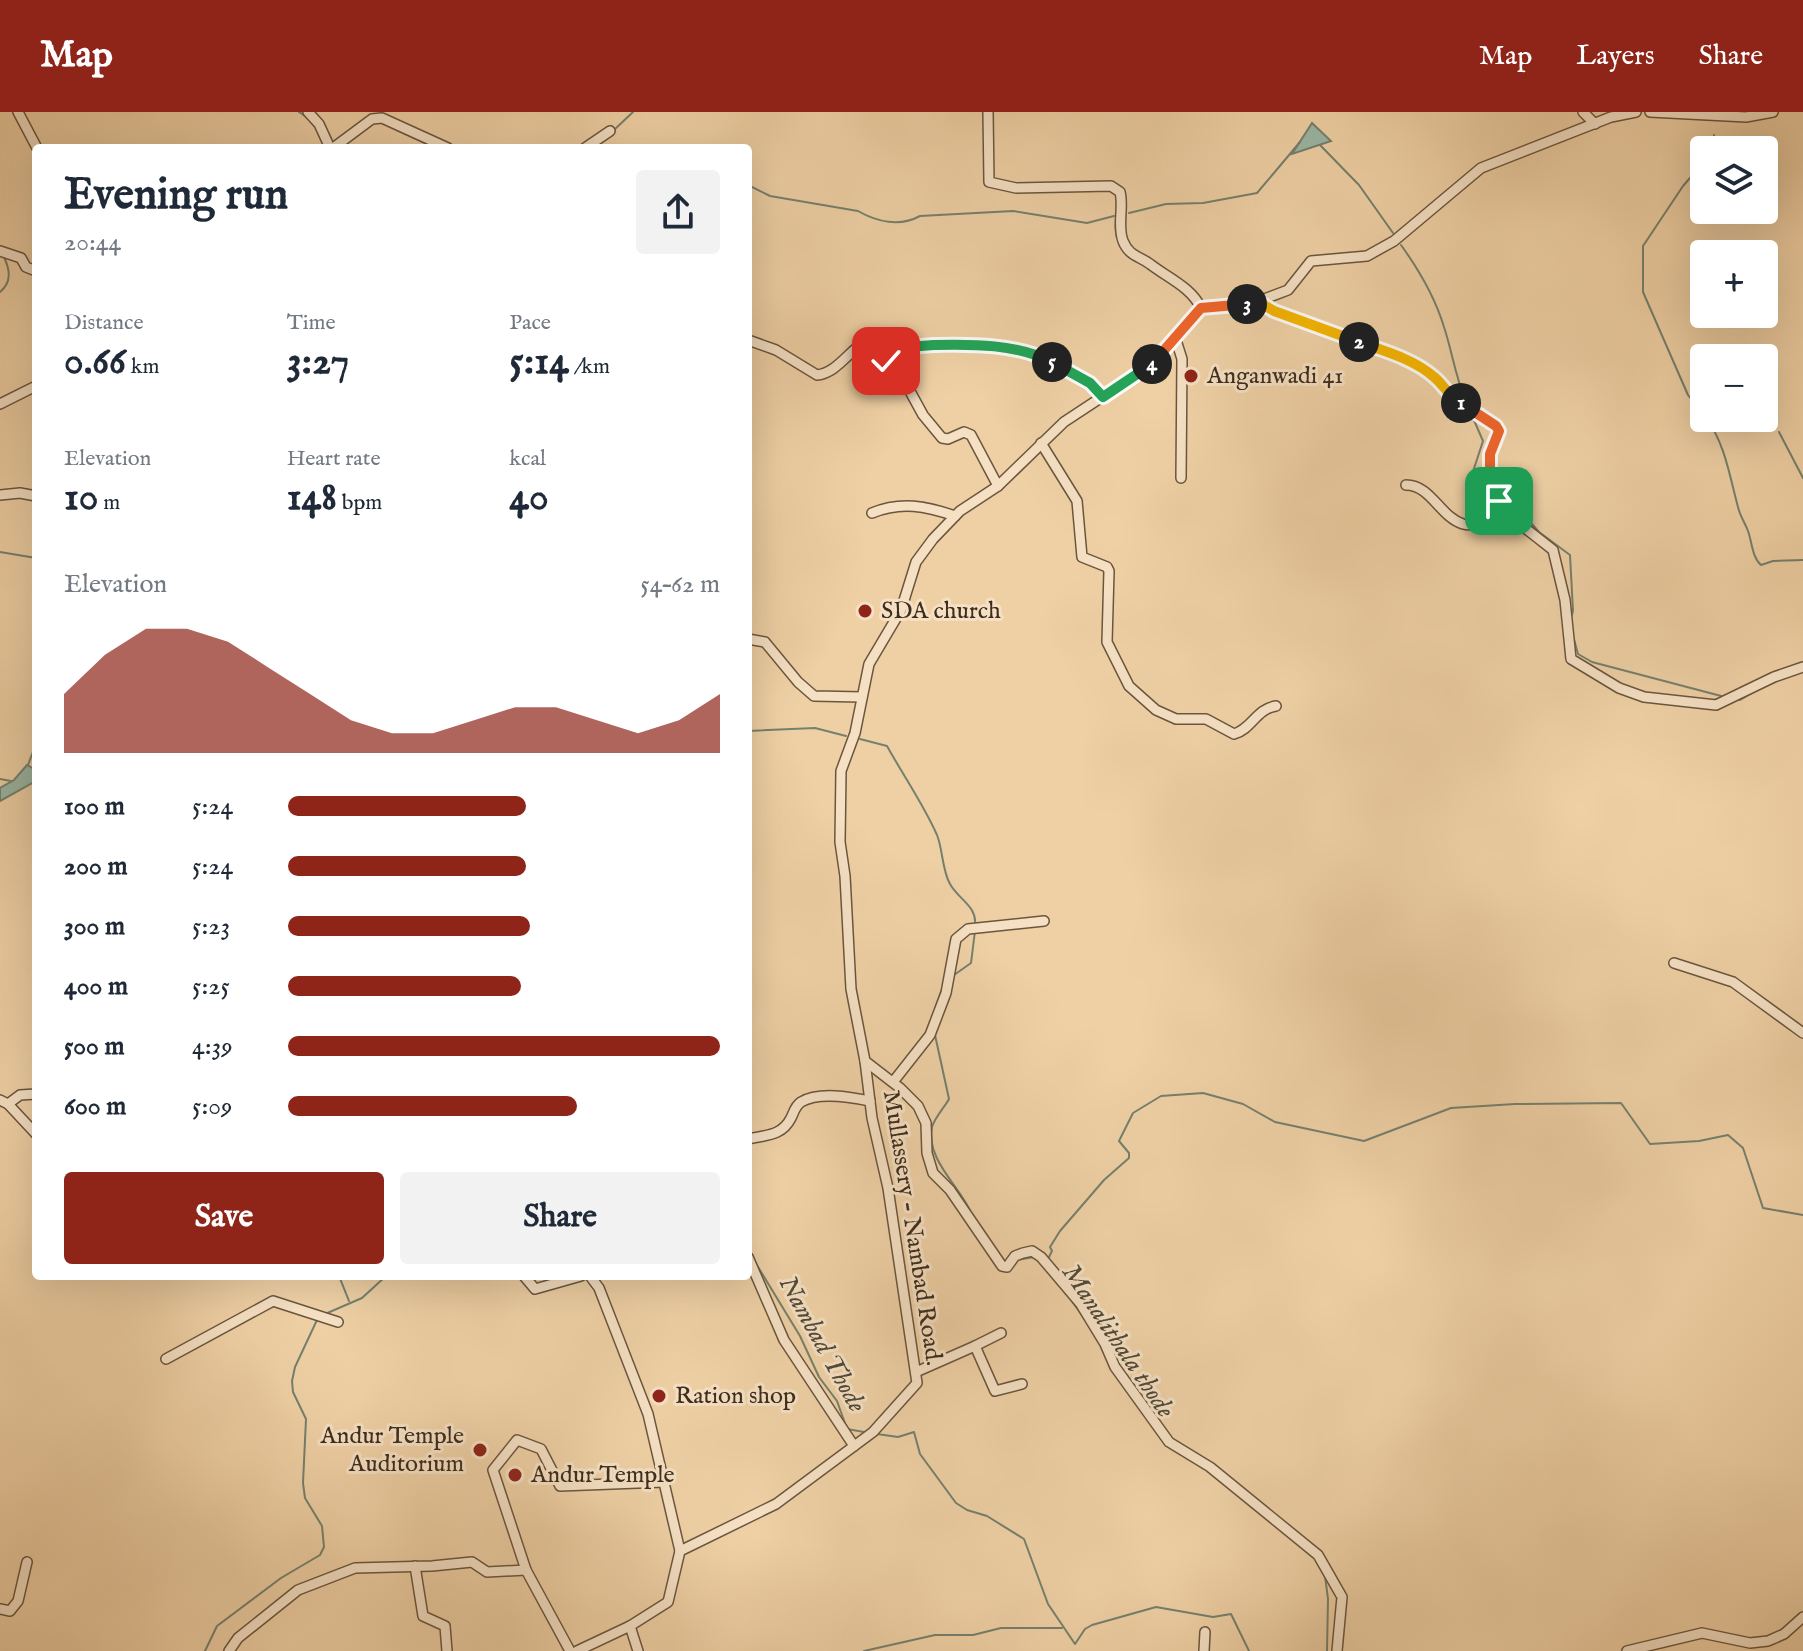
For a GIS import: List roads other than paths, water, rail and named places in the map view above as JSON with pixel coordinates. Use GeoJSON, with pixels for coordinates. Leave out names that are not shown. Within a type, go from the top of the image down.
{"type":"FeatureCollection","features":[{"type":"Feature","properties":{"kind":"street"},"geometry":{"type":"LineString","coordinates":[[18,112],[35,144]]}},
{"type":"Feature","properties":{"kind":"street"},"geometry":{"type":"LineString","coordinates":[[308,112],[330,144]]}},
{"type":"Feature","properties":{"kind":"street"},"geometry":{"type":"LineString","coordinates":[[988,112],[989,182],[1016,188],[1111,186],[1120,192],[1123,204],[1122,239],[1131,255],[1148,262],[1195,295],[1201,308],[1257,301],[1288,290],[1311,261],[1367,256],[1394,241],[1481,168],[1595,124],[1636,112]]}},
{"type":"Feature","properties":{"kind":"street"},"geometry":{"type":"LineString","coordinates":[[1583,112],[1595,124]]}},
{"type":"Feature","properties":{"kind":"street"},"geometry":{"type":"LineString","coordinates":[[1650,112],[1746,117],[1773,112]]}},
{"type":"Feature","properties":{"kind":"street"},"geometry":{"type":"LineString","coordinates":[[338,144],[372,119],[382,118],[439,144]]}},
{"type":"Feature","properties":{"kind":"street"},"geometry":{"type":"LineString","coordinates":[[591,144],[610,131]]}},
{"type":"Feature","properties":{"kind":"street"},"geometry":{"type":"LineString","coordinates":[[3,252],[21,258],[26,267],[32,269]]}},
{"type":"Feature","properties":{"kind":"street"},"geometry":{"type":"LineString","coordinates":[[1257,301],[1274,311],[1419,366],[1435,377],[1453,398],[1496,426],[1499,435],[1490,454],[1490,469],[1507,514],[1553,550],[1565,600],[1571,659],[1619,688],[1657,700],[1716,705],[1774,677],[1803,667]]}},
{"type":"Feature","properties":{"kind":"street","name":"Mullassery - Nambad Road."},"geometry":{"type":"LineString","coordinates":[[680,1551],[776,1504],[873,1432],[917,1383],[890,1200],[872,1118],[851,989],[845,876],[840,842],[841,771],[855,733],[869,664],[901,610],[916,562],[955,516],[998,486],[1064,422],[1142,372],[1176,340],[1201,308]]}},
{"type":"Feature","properties":{"kind":"street"},"geometry":{"type":"LineString","coordinates":[[752,341],[776,350],[817,375],[838,366],[870,339],[874,339],[886,361],[906,384],[923,415],[942,438],[948,439],[964,432],[971,435],[998,486]]}},
{"type":"Feature","properties":{"kind":"street"},"geometry":{"type":"LineString","coordinates":[[1176,340],[1182,359],[1181,478]]}},
{"type":"Feature","properties":{"kind":"street"},"geometry":{"type":"LineString","coordinates":[[880,349],[986,345],[1022,351],[1048,360],[1090,383],[1103,397]]}},
{"type":"Feature","properties":{"kind":"street"},"geometry":{"type":"LineString","coordinates":[[0,404],[32,388]]}},
{"type":"Feature","properties":{"kind":"street"},"geometry":{"type":"LineString","coordinates":[[1041,443],[1077,501],[1082,557],[1107,567],[1109,571],[1107,642],[1129,686],[1162,713],[1176,719],[1206,719],[1234,734],[1243,732],[1258,714],[1276,706]]}},
{"type":"Feature","properties":{"kind":"street"},"geometry":{"type":"LineString","coordinates":[[1406,485],[1423,490],[1462,523],[1477,523],[1507,514]]}},
{"type":"Feature","properties":{"kind":"street"},"geometry":{"type":"LineString","coordinates":[[0,495],[32,495]]}},
{"type":"Feature","properties":{"kind":"street"},"geometry":{"type":"LineString","coordinates":[[872,513],[890,506],[907,506],[935,509],[955,516]]}},
{"type":"Feature","properties":{"kind":"street"},"geometry":{"type":"LineString","coordinates":[[752,640],[765,642],[798,682],[814,696],[862,697]]}},
{"type":"Feature","properties":{"kind":"street"},"geometry":{"type":"LineString","coordinates":[[893,1082],[930,1035],[946,993],[956,939],[968,929],[1044,921]]}},
{"type":"Feature","properties":{"kind":"street"},"geometry":{"type":"LineString","coordinates":[[1674,963],[1733,982],[1803,1033]]}},
{"type":"Feature","properties":{"kind":"street"},"geometry":{"type":"LineString","coordinates":[[865,1061],[918,1106],[928,1133],[927,1153],[933,1173],[950,1190],[1002,1266],[1007,1267],[1023,1253],[1035,1252],[1054,1269],[1096,1328],[1115,1367],[1169,1442],[1210,1467],[1318,1555],[1342,1597],[1337,1651]]}},
{"type":"Feature","properties":{"kind":"street"},"geometry":{"type":"LineString","coordinates":[[32,1094],[20,1095],[4,1102],[32,1130]]}},
{"type":"Feature","properties":{"kind":"street"},"geometry":{"type":"LineString","coordinates":[[752,1138],[780,1132],[796,1107],[805,1100],[854,1097],[870,1101]]}},
{"type":"Feature","properties":{"kind":"street"},"geometry":{"type":"LineString","coordinates":[[752,1266],[784,1340],[854,1446]]}},
{"type":"Feature","properties":{"kind":"street"},"geometry":{"type":"LineString","coordinates":[[527,1280],[535,1289],[567,1280]]}},
{"type":"Feature","properties":{"kind":"street"},"geometry":{"type":"LineString","coordinates":[[577,1651],[630,1626],[668,1602],[680,1551],[648,1414],[599,1288],[593,1280]]}},
{"type":"Feature","properties":{"kind":"street"},"geometry":{"type":"LineString","coordinates":[[166,1359],[273,1301],[333,1320]]}},
{"type":"Feature","properties":{"kind":"street"},"geometry":{"type":"LineString","coordinates":[[916,1372],[1001,1333]]}},
{"type":"Feature","properties":{"kind":"street"},"geometry":{"type":"LineString","coordinates":[[975,1346],[995,1391],[1022,1384]]}},
{"type":"Feature","properties":{"kind":"street"},"geometry":{"type":"LineString","coordinates":[[570,1651],[526,1570],[493,1470],[517,1440],[541,1449],[560,1486],[664,1482]]}},
{"type":"Feature","properties":{"kind":"street"},"geometry":{"type":"LineString","coordinates":[[0,1609],[10,1611],[18,1601],[27,1562]]}},
{"type":"Feature","properties":{"kind":"street"},"geometry":{"type":"LineString","coordinates":[[229,1651],[238,1638],[298,1590],[355,1568],[472,1562],[487,1572],[526,1570]]}},
{"type":"Feature","properties":{"kind":"street"},"geometry":{"type":"LineString","coordinates":[[415,1566],[423,1616],[445,1626],[447,1651]]}},
{"type":"Feature","properties":{"kind":"street"},"geometry":{"type":"LineString","coordinates":[[1627,1651],[1702,1633],[1747,1647],[1784,1634],[1803,1617]]}},
{"type":"Feature","properties":{"kind":"street"},"geometry":{"type":"LineString","coordinates":[[630,1626],[638,1651]]}},
{"type":"Feature","properties":{"kind":"street"},"geometry":{"type":"LineString","coordinates":[[1204,1651],[1205,1632]]}},
{"type":"Feature","properties":{"kind":"waterway"},"geometry":{"type":"LineString","coordinates":[[299,112],[308,118]]}},
{"type":"Feature","properties":{"kind":"waterway"},"geometry":{"type":"LineString","coordinates":[[614,130],[633,112]]}},
{"type":"Feature","properties":{"kind":"waterway"},"geometry":{"type":"LineString","coordinates":[[397,130],[427,144]]}},
{"type":"Feature","properties":{"kind":"waterway"},"geometry":{"type":"LineString","coordinates":[[1129,213],[1166,204],[1203,203],[1257,193],[1300,142]]}},
{"type":"Feature","properties":{"kind":"waterway"},"geometry":{"type":"LineString","coordinates":[[1320,145],[1359,185],[1393,233]]}},
{"type":"Feature","properties":{"kind":"waterway"},"geometry":{"type":"LineString","coordinates":[[1690,178],[1643,246],[1643,292],[1690,398]]}},
{"type":"Feature","properties":{"kind":"waterway"},"geometry":{"type":"LineString","coordinates":[[752,187],[770,196],[858,211],[889,222],[920,216],[1013,211],[1087,223],[1114,216]]}},
{"type":"Feature","properties":{"kind":"waterway"},"geometry":{"type":"LineString","coordinates":[[1401,245],[1436,305],[1465,399]]}},
{"type":"Feature","properties":{"kind":"waterway"},"geometry":{"type":"LineString","coordinates":[[0,292],[9,276],[4,257]]}},
{"type":"Feature","properties":{"kind":"waterway"},"geometry":{"type":"LineString","coordinates":[[1473,418],[1483,441],[1466,493],[1476,514],[1485,513],[1496,501]]}},
{"type":"Feature","properties":{"kind":"waterway"},"geometry":{"type":"LineString","coordinates":[[1715,432],[1758,562],[1761,565],[1773,561],[1803,560]]}},
{"type":"Feature","properties":{"kind":"waterway"},"geometry":{"type":"LineString","coordinates":[[1779,432],[1803,478]]}},
{"type":"Feature","properties":{"kind":"waterway"},"geometry":{"type":"LineString","coordinates":[[1502,500],[1510,499],[1539,532],[1570,555],[1571,618]]}},
{"type":"Feature","properties":{"kind":"waterway"},"geometry":{"type":"LineString","coordinates":[[0,552],[32,557]]}},
{"type":"Feature","properties":{"kind":"waterway"},"geometry":{"type":"LineString","coordinates":[[1572,632],[1578,654],[1592,662],[1725,697]]}},
{"type":"Feature","properties":{"kind":"waterway"},"geometry":{"type":"LineString","coordinates":[[1735,699],[1740,700],[1755,691]]}},
{"type":"Feature","properties":{"kind":"waterway"},"geometry":{"type":"LineString","coordinates":[[752,731],[815,728],[846,736]]}},
{"type":"Feature","properties":{"kind":"waterway"},"geometry":{"type":"LineString","coordinates":[[860,739],[887,746],[932,824],[947,878],[973,913],[975,925]]}},
{"type":"Feature","properties":{"kind":"waterway"},"geometry":{"type":"LineString","coordinates":[[28,765],[32,754]]}},
{"type":"Feature","properties":{"kind":"waterway"},"geometry":{"type":"LineString","coordinates":[[0,779],[11,781]]}},
{"type":"Feature","properties":{"kind":"waterway","name":"Manalithala thode"},"geometry":{"type":"LineString","coordinates":[[954,975],[971,963],[975,931]]}},
{"type":"Feature","properties":{"kind":"waterway","name":"Manalithala thode"},"geometry":{"type":"LineString","coordinates":[[935,1009],[942,989]]}},
{"type":"Feature","properties":{"kind":"waterway","name":"Manalithala thode"},"geometry":{"type":"LineString","coordinates":[[935,1035],[949,1099],[933,1123],[931,1139],[939,1162],[972,1215]]}},
{"type":"Feature","properties":{"kind":"waterway"},"geometry":{"type":"LineString","coordinates":[[1048,1259],[1052,1251],[1050,1247],[1060,1231],[1104,1180],[1129,1158],[1129,1153],[1119,1141],[1133,1113],[1161,1096],[1203,1093],[1243,1104],[1275,1122],[1364,1141],[1451,1108],[1621,1103],[1650,1144],[1699,1141],[1728,1135],[1743,1148],[1763,1208],[1803,1215]]}},
{"type":"Feature","properties":{"kind":"waterway","name":"Manalithala thode"},"geometry":{"type":"LineString","coordinates":[[980,1226],[989,1240]]}},
{"type":"Feature","properties":{"kind":"waterway","name":"Manalithala thode"},"geometry":{"type":"LineString","coordinates":[[1017,1260],[1034,1257]]}},
{"type":"Feature","properties":{"kind":"waterway","name":"Nambad Thode"},"geometry":{"type":"LineString","coordinates":[[755,1262],[800,1336],[819,1377],[837,1401],[847,1429],[864,1432]]}},
{"type":"Feature","properties":{"kind":"waterway"},"geometry":{"type":"LineString","coordinates":[[341,1280],[349,1301]]}},
{"type":"Feature","properties":{"kind":"waterway"},"geometry":{"type":"LineString","coordinates":[[325,1314],[362,1298],[382,1280]]}},
{"type":"Feature","properties":{"kind":"waterway","name":"Manalithala thode"},"geometry":{"type":"LineString","coordinates":[[1064,1290],[1086,1321]]}},
{"type":"Feature","properties":{"kind":"waterway"},"geometry":{"type":"LineString","coordinates":[[205,1651],[217,1626],[281,1578],[320,1555],[324,1547],[322,1526],[305,1498],[306,1419],[293,1392],[292,1381],[295,1367],[317,1320]]}},
{"type":"Feature","properties":{"kind":"waterway","name":"Manalithala thode"},"geometry":{"type":"LineString","coordinates":[[1132,1398],[1156,1431]]}},
{"type":"Feature","properties":{"kind":"waterway","name":"Nambad Thode"},"geometry":{"type":"LineString","coordinates":[[877,1434],[898,1437],[914,1432],[920,1454],[956,1503],[987,1516],[1024,1539],[1048,1604],[1075,1644],[1085,1629],[1092,1625],[1156,1607],[1213,1617],[1231,1614],[1249,1651]]}},
{"type":"Feature","properties":{"kind":"waterway","name":"Manalithala thode"},"geometry":{"type":"LineString","coordinates":[[1325,1576],[1327,1651]]}},
{"type":"Feature","properties":{"kind":"waterway"},"geometry":{"type":"LineString","coordinates":[[864,1651],[935,1635],[973,1635],[1001,1628],[1062,1628]]}},
{"type":"Feature","properties":{"kind":"place","name":"Anganwadi 41"},"geometry":{"type":"Point","coordinates":[1191,376]}},
{"type":"Feature","properties":{"kind":"place","name":"SDA church"},"geometry":{"type":"Point","coordinates":[865,611]}},
{"type":"Feature","properties":{"kind":"place","name":"Ration shop"},"geometry":{"type":"Point","coordinates":[659,1396]}},
{"type":"Feature","properties":{"kind":"place","name":"Andur Temple Auditorium"},"geometry":{"type":"Point","coordinates":[480,1450]}},
{"type":"Feature","properties":{"kind":"place","name":"Andur Temple"},"geometry":{"type":"Point","coordinates":[515,1475]}}]}
